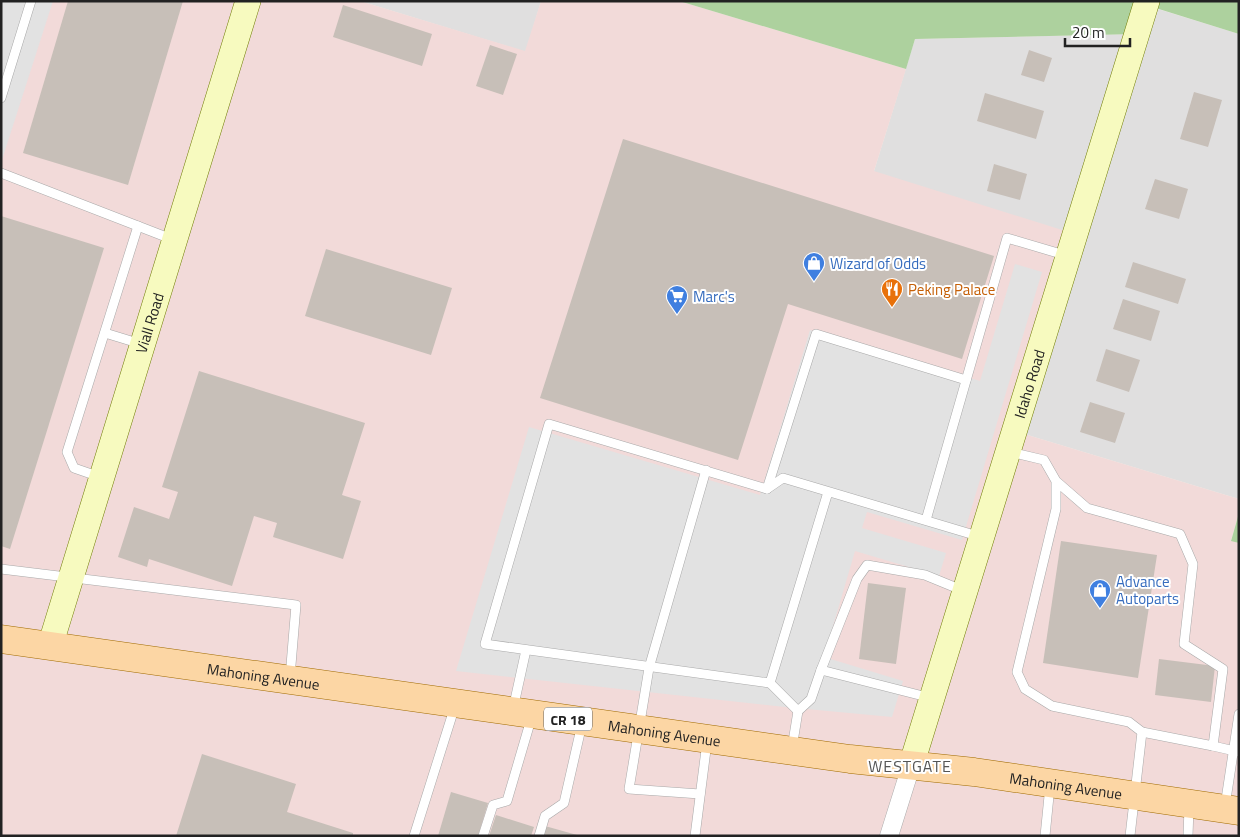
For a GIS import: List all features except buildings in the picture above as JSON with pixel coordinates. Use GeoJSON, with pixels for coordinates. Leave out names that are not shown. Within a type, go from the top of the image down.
{"type":"FeatureCollection","features":[{"type":"Feature","properties":{"kind":"main road","name":"Mahoning Avenue"},"geometry":{"type":"LineString","coordinates":[[1,639],[791,751],[974,772],[1232,810]]}},
{"type":"Feature","properties":{"kind":"street","name":"Viall Road"},"geometry":{"type":"LineString","coordinates":[[50,646],[100,477],[248,1]]}},
{"type":"Feature","properties":{"kind":"street","name":"Idaho Road"},"geometry":{"type":"LineString","coordinates":[[911,766],[1147,1]]}},
{"type":"Feature","properties":{"kind":"street"},"geometry":{"type":"LineString","coordinates":[[889,836],[911,766]]}},
{"type":"Feature","properties":{"kind":"lane"},"geometry":{"type":"LineString","coordinates":[[1,98],[31,1]]}},
{"type":"Feature","properties":{"kind":"lane"},"geometry":{"type":"LineString","coordinates":[[1,173],[174,240]]}},
{"type":"Feature","properties":{"kind":"lane"},"geometry":{"type":"LineString","coordinates":[[100,477],[74,468],[68,452],[138,226]]}},
{"type":"Feature","properties":{"kind":"lane"},"geometry":{"type":"LineString","coordinates":[[926,520],[1007,238],[1068,256]]}},
{"type":"Feature","properties":{"kind":"lane"},"geometry":{"type":"LineString","coordinates":[[105,333],[142,344]]}},
{"type":"Feature","properties":{"kind":"lane"},"geometry":{"type":"LineString","coordinates":[[767,489],[816,334],[966,380]]}},
{"type":"Feature","properties":{"kind":"lane"},"geometry":{"type":"LineString","coordinates":[[767,489],[549,424],[485,644],[770,684],[798,711]]}},
{"type":"Feature","properties":{"kind":"lane"},"geometry":{"type":"LineString","coordinates":[[1008,452],[1044,460],[1056,481],[1087,508],[1180,534],[1193,564],[1184,644],[1224,668],[1213,746]]}},
{"type":"Feature","properties":{"kind":"lane"},"geometry":{"type":"LineString","coordinates":[[700,794],[629,789],[650,668],[706,470]]}},
{"type":"Feature","properties":{"kind":"lane"},"geometry":{"type":"LineString","coordinates":[[767,489],[783,478],[981,537]]}},
{"type":"Feature","properties":{"kind":"lane"},"geometry":{"type":"LineString","coordinates":[[1056,481],[1056,509],[1017,672],[1025,689],[1052,706],[1129,722],[1142,732],[1236,751]]}},
{"type":"Feature","properties":{"kind":"lane"},"geometry":{"type":"LineString","coordinates":[[770,684],[828,492]]}},
{"type":"Feature","properties":{"kind":"lane"},"geometry":{"type":"LineString","coordinates":[[791,751],[798,711],[811,699],[857,579],[868,565],[925,575],[965,591]]}},
{"type":"Feature","properties":{"kind":"lane"},"geometry":{"type":"LineString","coordinates":[[1,568],[296,605],[290,680]]}},
{"type":"Feature","properties":{"kind":"lane"},"geometry":{"type":"LineString","coordinates":[[483,836],[493,805],[507,801],[523,713],[526,650]]}},
{"type":"Feature","properties":{"kind":"lane"},"geometry":{"type":"LineString","coordinates":[[821,670],[932,698]]}},
{"type":"Feature","properties":{"kind":"lane"},"geometry":{"type":"LineString","coordinates":[[414,836],[443,738],[456,704]]}},
{"type":"Feature","properties":{"kind":"lane"},"geometry":{"type":"LineString","coordinates":[[1232,810],[1236,734],[1239,714]]}},
{"type":"Feature","properties":{"kind":"lane"},"geometry":{"type":"LineString","coordinates":[[539,836],[545,816],[564,803],[582,721]]}},
{"type":"Feature","properties":{"kind":"lane"},"geometry":{"type":"LineString","coordinates":[[1130,836],[1142,732]]}},
{"type":"Feature","properties":{"kind":"lane"},"geometry":{"type":"LineString","coordinates":[[695,836],[707,739]]}},
{"type":"Feature","properties":{"kind":"lane"},"geometry":{"type":"LineString","coordinates":[[1044,836],[1050,784]]}},
{"type":"Feature","properties":{"kind":"lane"},"geometry":{"type":"LineString","coordinates":[[1188,836],[1190,804]]}},
{"type":"Feature","properties":{"kind":"shaded area"},"geometry":{"type":"Polygon","coordinates":[[[1,1],[360,1],[525,51],[541,1],[679,1],[906,69],[874,171],[1075,234],[1014,431],[1239,499],[1239,513],[1231,540],[1239,543],[1239,836],[1,836],[1,1]]]}},
{"type":"Feature","properties":{"kind":"shaded area"},"geometry":{"type":"Polygon","coordinates":[[[1,1],[53,1],[1,163],[1,1]]]}},
{"type":"Feature","properties":{"kind":"shaded area"},"geometry":{"type":"Polygon","coordinates":[[[360,1],[541,1],[526,52],[360,1]]]}},
{"type":"Feature","properties":{"kind":"shaded area"},"geometry":{"type":"Polygon","coordinates":[[[1145,5],[1239,34],[1239,499],[1014,431],[874,171],[915,39],[1137,34],[1145,5]]]}},
{"type":"Feature","properties":{"kind":"shaded area"},"geometry":{"type":"Polygon","coordinates":[[[1015,264],[1042,272],[962,540],[867,512],[862,528],[946,553],[939,576],[855,551],[824,657],[903,681],[892,717],[456,671],[529,427],[760,495],[810,330],[980,381],[1015,264]]]}},
{"type":"Feature","properties":{"kind":"green space"},"geometry":{"type":"Polygon","coordinates":[[[679,1],[1239,1],[1239,34],[1146,5],[1137,34],[915,39],[906,69],[679,1]]]}},
{"type":"Feature","properties":{"kind":"green space"},"geometry":{"type":"Polygon","coordinates":[[[1239,513],[1239,543],[1231,541],[1239,513]]]}},
{"type":"Feature","properties":{"kind":"place","name":"Wizard of Odds"},"geometry":{"type":"Point","coordinates":[814,282]}},
{"type":"Feature","properties":{"kind":"place","name":"Peking Palace"},"geometry":{"type":"Point","coordinates":[892,308]}},
{"type":"Feature","properties":{"kind":"place","name":"Marc's"},"geometry":{"type":"Point","coordinates":[677,315]}},
{"type":"Feature","properties":{"kind":"place","name":"Advance Autoparts"},"geometry":{"type":"Point","coordinates":[1100,609]}},
{"type":"Feature","properties":{"kind":"district","name":"WESTGATE"},"geometry":{"type":"Point","coordinates":[910,766]}}]}
